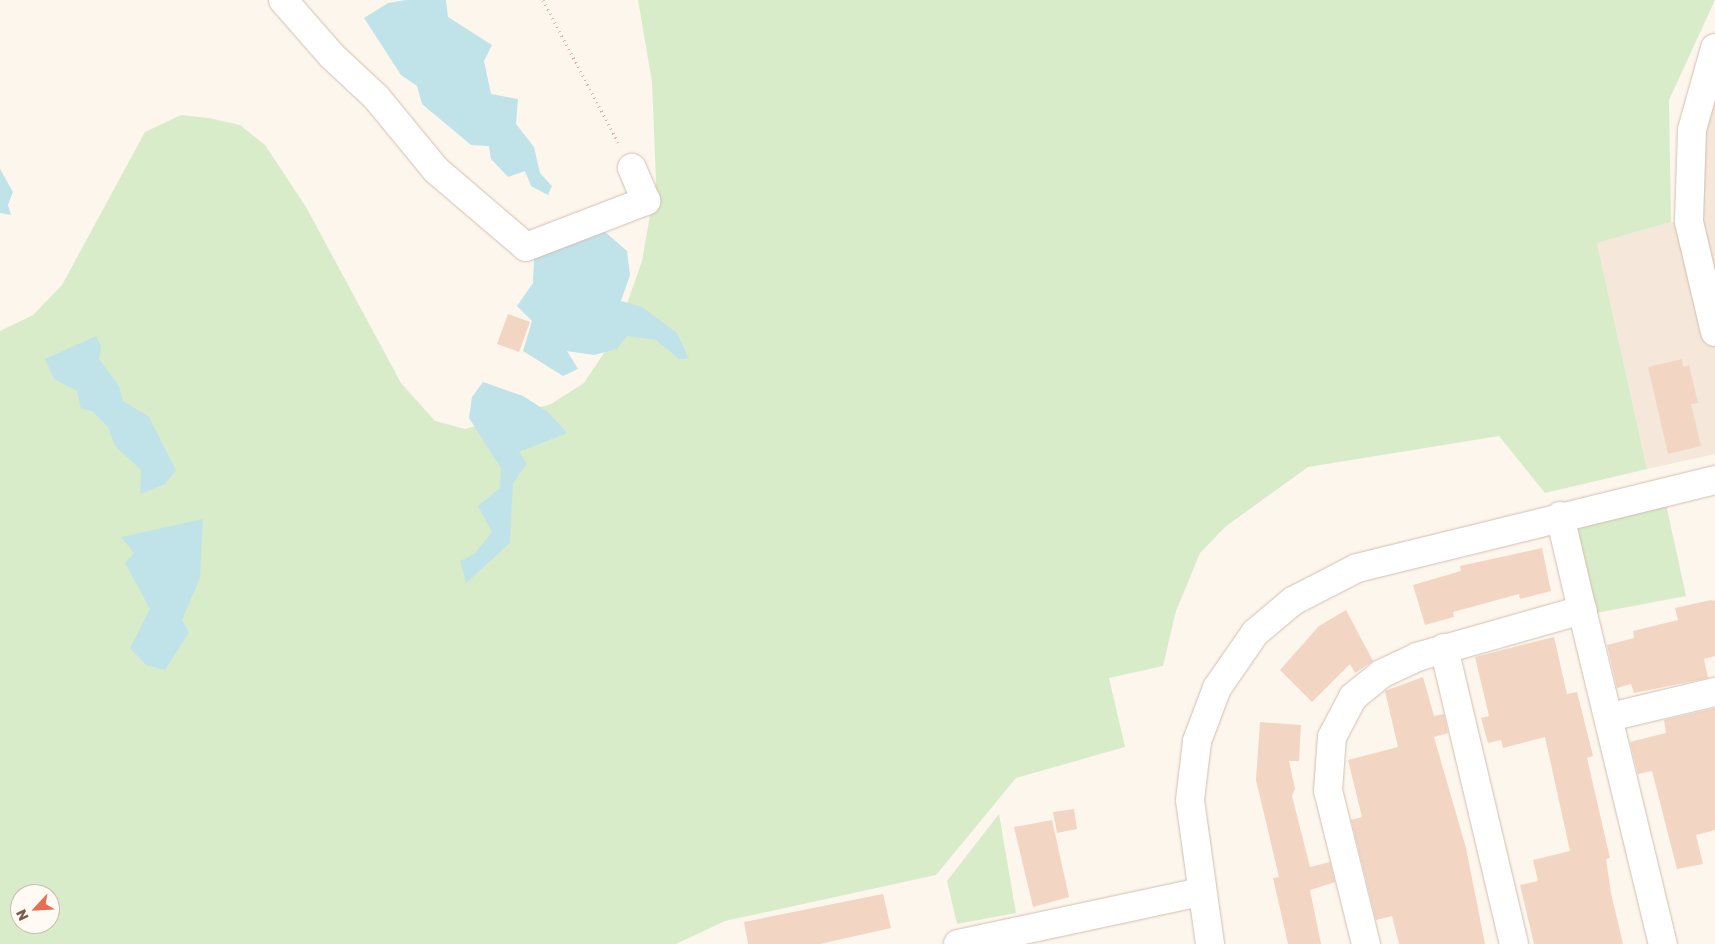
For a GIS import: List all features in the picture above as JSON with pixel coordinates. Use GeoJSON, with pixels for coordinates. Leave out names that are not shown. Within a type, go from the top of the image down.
{"type":"FeatureCollection","features":[{"type":"Feature","properties":{"kind":"street"},"geometry":{"type":"LineString","coordinates":[[283,0],[332,56],[376,97],[436,170],[526,247],[646,201],[632,168]]}},
{"type":"Feature","properties":{"kind":"street"},"geometry":{"type":"LineString","coordinates":[[1715,48],[1692,130],[1689,222],[1715,332]]}},
{"type":"Feature","properties":{"kind":"street"},"geometry":{"type":"LineString","coordinates":[[1210,944],[1201,892],[1190,800],[1197,741],[1217,688],[1255,633],[1293,601],[1357,568],[1560,516],[1715,480]]}},
{"type":"Feature","properties":{"kind":"street"},"geometry":{"type":"LineString","coordinates":[[1560,516],[1610,717],[1663,944]]}},
{"type":"Feature","properties":{"kind":"street"},"geometry":{"type":"LineString","coordinates":[[1366,944],[1328,791],[1332,737],[1353,697],[1381,674],[1444,648],[1582,610]]}},
{"type":"Feature","properties":{"kind":"street"},"geometry":{"type":"LineString","coordinates":[[1444,648],[1514,944]]}},
{"type":"Feature","properties":{"kind":"street"},"geometry":{"type":"LineString","coordinates":[[1610,717],[1715,692]]}},
{"type":"Feature","properties":{"kind":"street"},"geometry":{"type":"LineString","coordinates":[[958,944],[1201,892]]}},
{"type":"Feature","properties":{"kind":"path"},"geometry":{"type":"LineString","coordinates":[[543,0],[632,168]]}},
{"type":"Feature","properties":{"kind":"shaded area"},"geometry":{"type":"Polygon","coordinates":[[[1715,48],[1715,454],[1647,469],[1597,243],[1671,222],[1689,222],[1715,48]]]}},
{"type":"Feature","properties":{"kind":"green space"},"geometry":{"type":"Polygon","coordinates":[[[638,0],[1715,0],[1669,100],[1671,222],[1597,243],[1647,469],[1545,493],[1499,436],[1308,467],[1225,527],[1200,553],[1176,611],[1163,666],[1109,678],[1125,747],[1016,778],[936,875],[725,921],[676,944],[0,944],[0,331],[33,315],[62,285],[145,132],[181,115],[209,118],[240,125],[265,145],[306,207],[401,383],[435,421],[465,429],[551,404],[584,383],[616,335],[642,261],[656,181],[652,82],[638,0]]]}},
{"type":"Feature","properties":{"kind":"green space"},"geometry":{"type":"Polygon","coordinates":[[[1666,504],[1686,596],[1596,613],[1574,525],[1666,504]]]}},
{"type":"Feature","properties":{"kind":"green space"},"geometry":{"type":"Polygon","coordinates":[[[999,814],[1016,913],[957,924],[947,881],[999,814]]]}},
{"type":"Feature","properties":{"kind":"water"},"geometry":{"type":"Polygon","coordinates":[[[406,0],[446,0],[448,17],[492,45],[484,61],[491,94],[518,99],[516,124],[534,147],[540,173],[552,186],[548,195],[531,186],[525,171],[508,177],[491,159],[489,146],[471,145],[422,104],[417,86],[401,75],[364,18],[388,3],[406,0]]]}},
{"type":"Feature","properties":{"kind":"water"},"geometry":{"type":"Polygon","coordinates":[[[0,169],[13,192],[8,205],[11,215],[0,213],[0,169]]]}},
{"type":"Feature","properties":{"kind":"water"},"geometry":{"type":"Polygon","coordinates":[[[604,231],[627,251],[630,275],[621,301],[642,307],[677,333],[689,359],[679,359],[656,340],[627,336],[617,349],[594,355],[567,351],[578,369],[563,376],[523,351],[532,321],[517,306],[533,283],[534,259],[604,231]]]}},
{"type":"Feature","properties":{"kind":"water"},"geometry":{"type":"Polygon","coordinates":[[[96,336],[101,346],[99,359],[119,386],[123,401],[149,417],[176,470],[165,484],[140,494],[141,470],[115,446],[108,427],[92,411],[81,409],[77,391],[54,379],[45,359],[96,336]]]}},
{"type":"Feature","properties":{"kind":"water"},"geometry":{"type":"Polygon","coordinates":[[[483,382],[523,396],[548,412],[567,433],[519,452],[527,464],[513,483],[510,543],[466,583],[460,561],[474,554],[492,532],[478,506],[500,488],[501,468],[469,418],[472,397],[483,382]]]}},
{"type":"Feature","properties":{"kind":"water"},"geometry":{"type":"Polygon","coordinates":[[[203,519],[200,578],[182,620],[189,632],[165,670],[146,665],[130,648],[150,609],[125,563],[134,553],[121,537],[203,519]]]}},
{"type":"Feature","properties":{"kind":"building"},"geometry":{"type":"Polygon","coordinates":[[[508,314],[530,322],[519,352],[497,344],[508,314]]]}},
{"type":"Feature","properties":{"kind":"building"},"geometry":{"type":"Polygon","coordinates":[[[1682,359],[1683,367],[1689,365],[1698,403],[1691,404],[1701,446],[1668,454],[1648,367],[1682,359]]]}},
{"type":"Feature","properties":{"kind":"building"},"geometry":{"type":"Polygon","coordinates":[[[1542,548],[1551,591],[1520,599],[1519,594],[1453,612],[1454,617],[1425,625],[1413,585],[1461,571],[1460,566],[1542,548]]]}},
{"type":"Feature","properties":{"kind":"building"},"geometry":{"type":"Polygon","coordinates":[[[1711,600],[1715,601],[1715,656],[1704,659],[1708,678],[1634,693],[1631,684],[1617,688],[1607,645],[1634,638],[1633,631],[1678,620],[1675,608],[1711,600]]]}},
{"type":"Feature","properties":{"kind":"building"},"geometry":{"type":"Polygon","coordinates":[[[1346,610],[1373,661],[1355,673],[1350,664],[1312,702],[1280,670],[1319,626],[1346,610]]]}},
{"type":"Feature","properties":{"kind":"building"},"geometry":{"type":"Polygon","coordinates":[[[1554,637],[1567,694],[1577,692],[1593,756],[1587,758],[1610,858],[1606,859],[1611,893],[1623,944],[1534,944],[1520,885],[1538,881],[1533,860],[1570,851],[1545,737],[1503,748],[1501,740],[1488,743],[1481,718],[1489,716],[1475,657],[1554,637]]]}},
{"type":"Feature","properties":{"kind":"building"},"geometry":{"type":"Polygon","coordinates":[[[1423,677],[1434,716],[1444,714],[1448,733],[1434,737],[1466,848],[1485,944],[1399,944],[1392,916],[1376,920],[1351,820],[1362,817],[1348,760],[1398,747],[1385,691],[1423,677]]]}},
{"type":"Feature","properties":{"kind":"building"},"geometry":{"type":"Polygon","coordinates":[[[1715,708],[1715,830],[1696,835],[1703,864],[1677,869],[1652,771],[1638,774],[1630,742],[1666,733],[1664,720],[1715,708]]]}},
{"type":"Feature","properties":{"kind":"building"},"geometry":{"type":"Polygon","coordinates":[[[1260,722],[1301,725],[1299,761],[1289,761],[1295,789],[1292,796],[1310,867],[1330,862],[1335,882],[1310,890],[1321,944],[1288,944],[1273,878],[1279,877],[1256,780],[1260,722]]]}},
{"type":"Feature","properties":{"kind":"building"},"geometry":{"type":"Polygon","coordinates":[[[1074,809],[1077,829],[1057,833],[1053,812],[1074,809]]]}},
{"type":"Feature","properties":{"kind":"building"},"geometry":{"type":"Polygon","coordinates":[[[1052,820],[1069,897],[1033,907],[1014,827],[1052,820]]]}},
{"type":"Feature","properties":{"kind":"building"},"geometry":{"type":"Polygon","coordinates":[[[883,894],[891,928],[820,944],[748,944],[744,922],[883,894]]]}}]}
